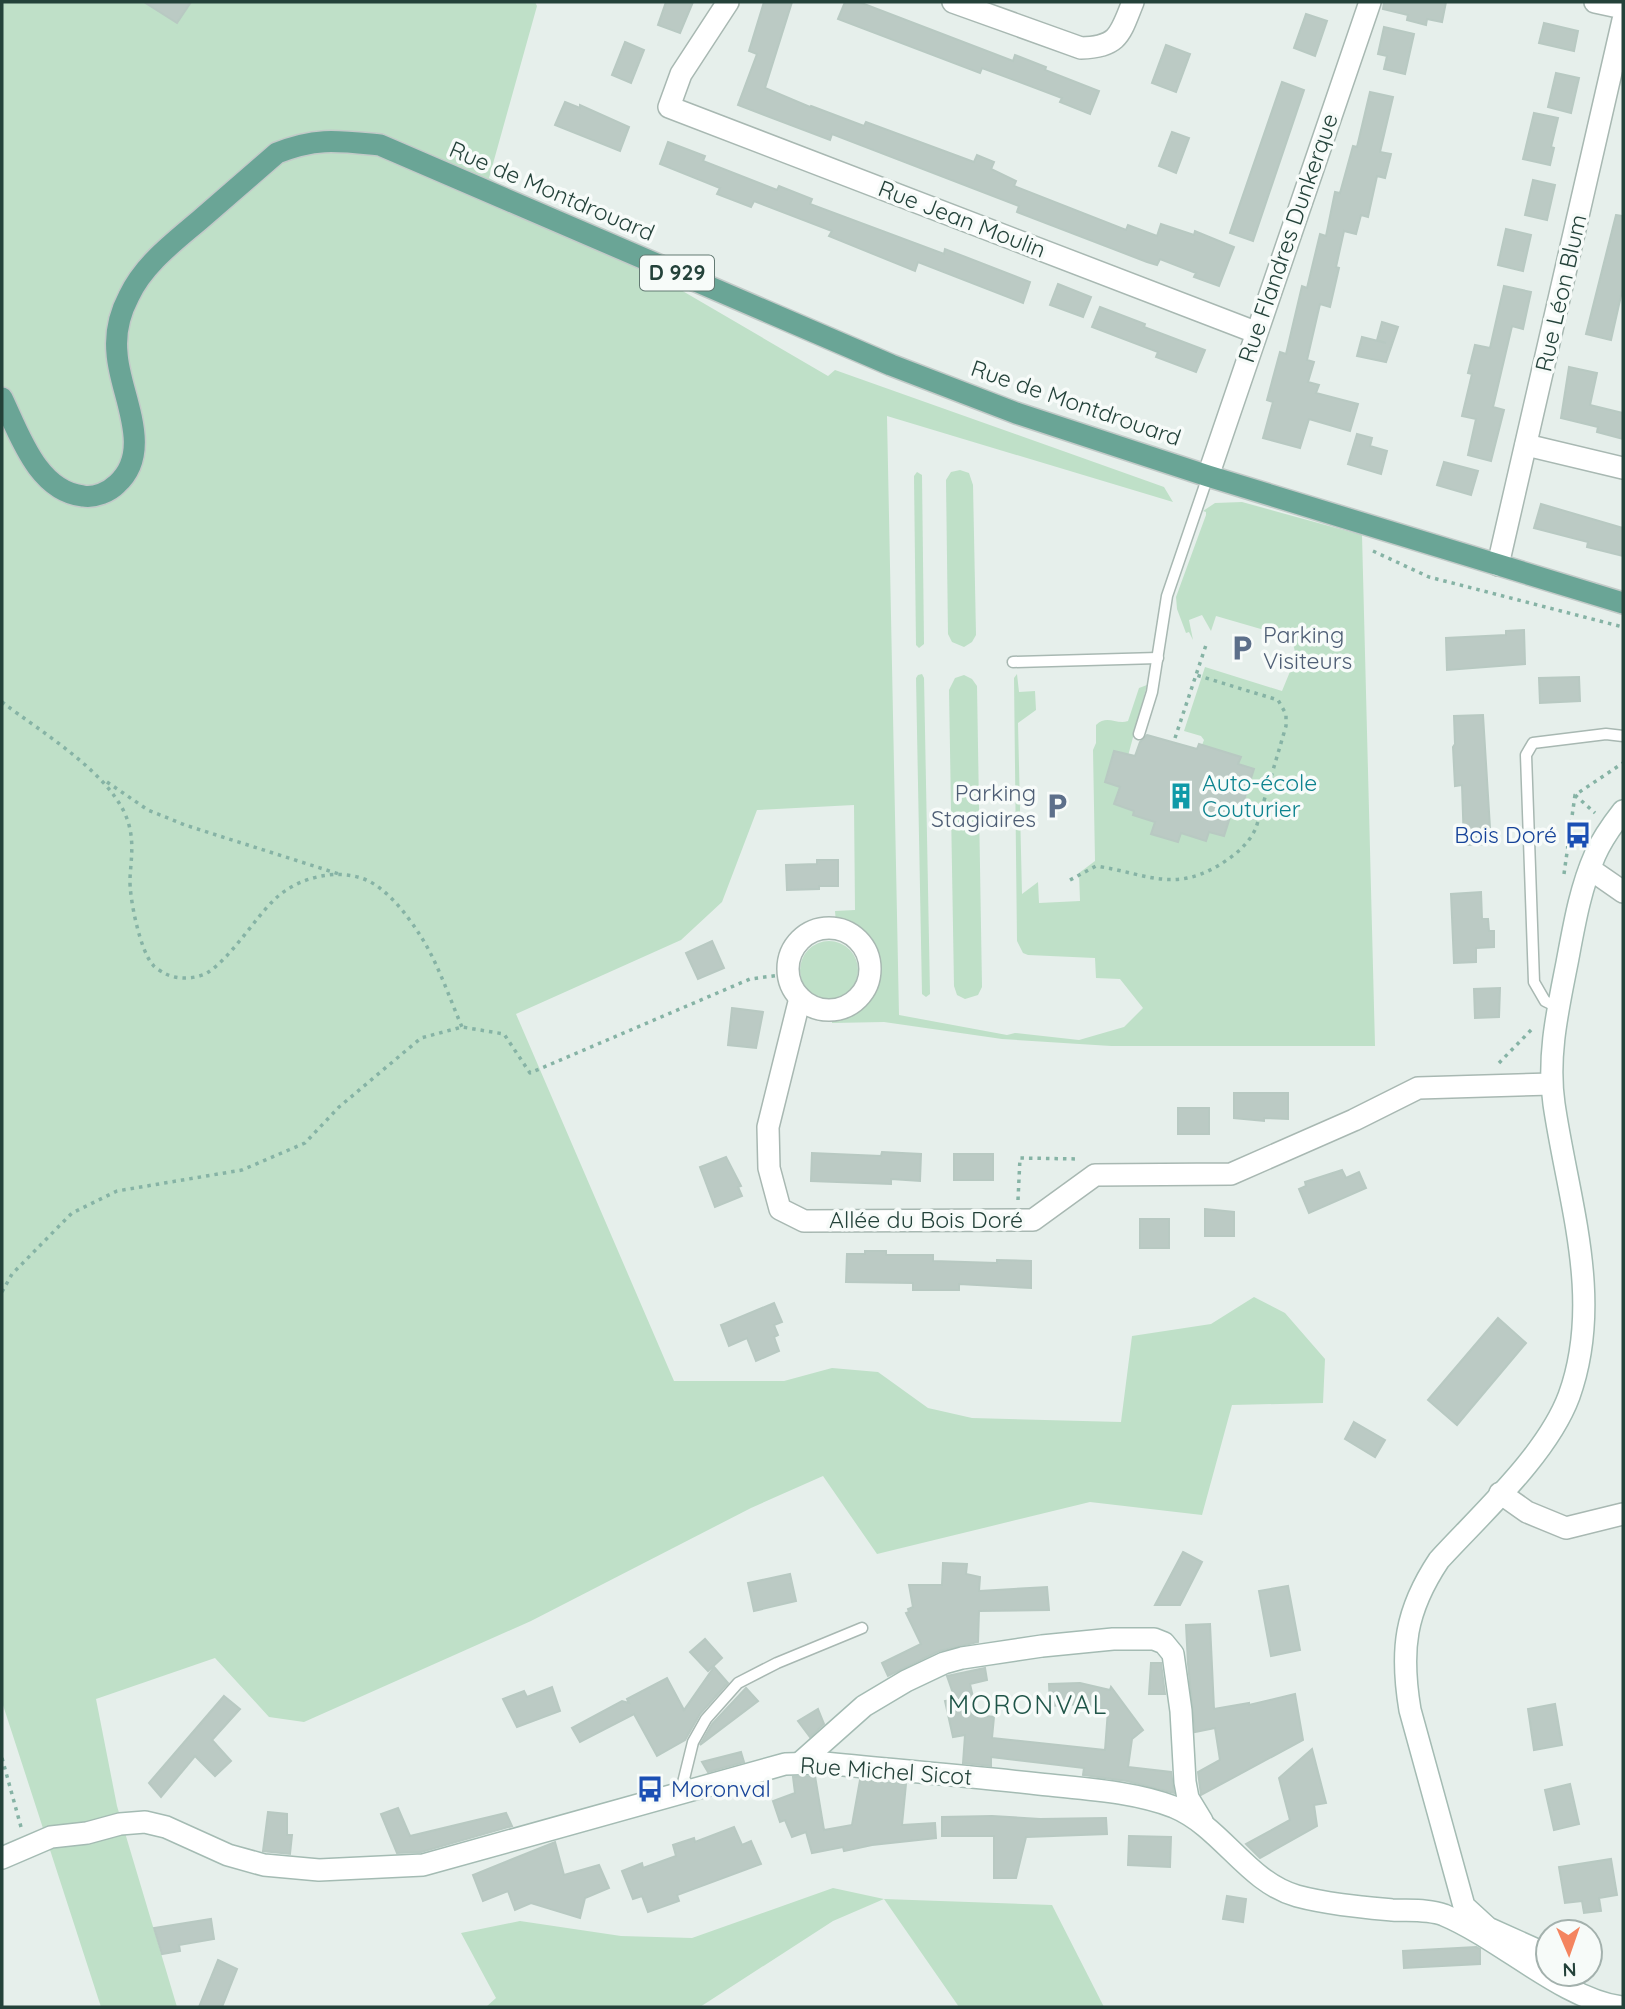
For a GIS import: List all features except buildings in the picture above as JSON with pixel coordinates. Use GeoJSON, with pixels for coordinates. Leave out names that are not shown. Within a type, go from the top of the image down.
{"type":"FeatureCollection","features":[{"type":"Feature","properties":{"kind":"main road","name":"Rue de Montdrouard"},"geometry":{"type":"LineString","coordinates":[[2,398],[33,459],[50,480],[66,491],[82,496],[98,495],[113,487],[130,467],[134,452],[134,430],[118,365],[117,341],[122,312],[144,270],[277,153],[302,143],[334,141],[380,145],[891,365],[1016,413],[1208,476],[1623,603]]}},
{"type":"Feature","properties":{"kind":"street","name":"Rue Jean Moulin"},"geometry":{"type":"LineString","coordinates":[[728,2],[681,74],[669,107],[1255,332]]}},
{"type":"Feature","properties":{"kind":"street"},"geometry":{"type":"LineString","coordinates":[[953,2],[1081,48],[1103,47],[1120,33],[1133,2]]}},
{"type":"Feature","properties":{"kind":"street","name":"Rue Flandres Dunkerque"},"geometry":{"type":"LineString","coordinates":[[1208,476],[1370,2]]}},
{"type":"Feature","properties":{"kind":"street"},"geometry":{"type":"LineString","coordinates":[[1595,2],[1623,8]]}},
{"type":"Feature","properties":{"kind":"street","name":"Rue Léon Blum"},"geometry":{"type":"LineString","coordinates":[[1498,565],[1623,30]]}},
{"type":"Feature","properties":{"kind":"street"},"geometry":{"type":"LineString","coordinates":[[1526,445],[1623,468]]}},
{"type":"Feature","properties":{"kind":"street"},"geometry":{"type":"LineString","coordinates":[[1622,2006],[1597,2001],[1574,1990],[1476,1931],[1450,1904],[1453,1873],[1410,1710],[1404,1668],[1406,1633],[1417,1597],[1433,1569],[1530,1461],[1560,1417],[1576,1375],[1581,1351],[1584,1298],[1582,1266],[1572,1193],[1557,1124],[1552,1084],[1553,1040],[1550,1014],[1590,869],[1601,842],[1623,811]]}},
{"type":"Feature","properties":{"kind":"street"},"geometry":{"type":"LineString","coordinates":[[1590,869],[1623,892]]}},
{"type":"Feature","properties":{"kind":"street"},"geometry":{"type":"LineString","coordinates":[[816,930],[844,930],[857,938],[870,963],[864,990],[855,1001],[828,1010],[815,1007],[800,998],[790,983],[788,974],[794,947],[804,936],[816,930]]}},
{"type":"Feature","properties":{"kind":"street","name":"Allée du Bois Doré"},"geometry":{"type":"LineString","coordinates":[[800,998],[768,1127],[768,1154],[780,1209],[804,1221],[1033,1220],[1095,1175],[1231,1174],[1354,1120],[1418,1088],[1552,1084]]}},
{"type":"Feature","properties":{"kind":"street"},"geometry":{"type":"LineString","coordinates":[[1500,1493],[1527,1512],[1566,1528],[1623,1514]]}},
{"type":"Feature","properties":{"kind":"street"},"geometry":{"type":"LineString","coordinates":[[801,1762],[864,1706],[906,1681],[944,1663],[1042,1646],[1113,1639],[1154,1639],[1164,1643],[1173,1654],[1181,1711],[1185,1782],[1188,1798],[1203,1823]]}},
{"type":"Feature","properties":{"kind":"street","name":"Rue Michel Sicot"},"geometry":{"type":"LineString","coordinates":[[26,1846],[51,1837],[87,1833],[136,1822],[160,1825],[228,1855],[264,1865],[319,1870],[397,1868],[443,1861],[801,1762],[1013,1781],[1122,1794],[1162,1803],[1203,1823],[1263,1878],[1291,1894],[1370,1907],[1414,1910],[1450,1904]]}},
{"type":"Feature","properties":{"kind":"street"},"geometry":{"type":"LineString","coordinates":[[2,1858],[26,1846]]}},
{"type":"Feature","properties":{"kind":"street"},"geometry":{"type":"LineString","coordinates":[[1450,1904],[1488,1928],[1534,1949]]}},
{"type":"Feature","properties":{"kind":"street"},"geometry":{"type":"LineString","coordinates":[[1595,1988],[1622,2006]]}},
{"type":"Feature","properties":{"kind":"lane"},"geometry":{"type":"LineString","coordinates":[[1139,734],[1152,692],[1167,597],[1208,476]]}},
{"type":"Feature","properties":{"kind":"lane"},"geometry":{"type":"LineString","coordinates":[[1013,662],[1158,658]]}},
{"type":"Feature","properties":{"kind":"lane"},"geometry":{"type":"LineString","coordinates":[[1550,1014],[1534,982],[1526,755],[1533,743],[1606,734],[1623,736]]}},
{"type":"Feature","properties":{"kind":"lane"},"geometry":{"type":"LineString","coordinates":[[680,1795],[693,1742],[706,1719],[738,1683],[777,1663],[863,1628]]}},
{"type":"Feature","properties":{"kind":"path"},"geometry":{"type":"LineString","coordinates":[[1373,551],[1429,576],[1623,627]]}},
{"type":"Feature","properties":{"kind":"path"},"geometry":{"type":"LineString","coordinates":[[1175,738],[1207,642]]}},
{"type":"Feature","properties":{"kind":"path"},"geometry":{"type":"LineString","coordinates":[[1070,880],[1096,866],[1162,880],[1181,880],[1204,874],[1219,866],[1250,839],[1256,828],[1286,726],[1286,714],[1278,700],[1196,675]]}},
{"type":"Feature","properties":{"kind":"path"},"geometry":{"type":"LineString","coordinates":[[2,702],[148,810],[185,825],[316,868],[364,879],[378,888],[406,916],[421,936],[462,1027]]}},
{"type":"Feature","properties":{"kind":"path"},"geometry":{"type":"LineString","coordinates":[[96,774],[113,791],[123,807],[133,845],[130,879],[137,921],[145,951],[152,964],[166,974],[180,978],[207,973],[277,897],[299,883],[320,876],[344,875]]}},
{"type":"Feature","properties":{"kind":"path"},"geometry":{"type":"LineString","coordinates":[[1575,795],[1601,820]]}},
{"type":"Feature","properties":{"kind":"path"},"geometry":{"type":"LineString","coordinates":[[2,1292],[12,1274],[72,1213],[117,1191],[242,1170],[305,1143],[339,1107],[421,1038],[462,1027],[504,1034],[530,1073],[750,979],[788,974]]}},
{"type":"Feature","properties":{"kind":"path"},"geometry":{"type":"LineString","coordinates":[[1487,1065],[1499,1064],[1550,1014]]}},
{"type":"Feature","properties":{"kind":"path"},"geometry":{"type":"LineString","coordinates":[[1018,1207],[1020,1158],[1088,1160]]}},
{"type":"Feature","properties":{"kind":"path"},"geometry":{"type":"LineString","coordinates":[[2,1758],[26,1846]]}},
{"type":"Feature","properties":{"kind":"green space"},"geometry":{"type":"Polygon","coordinates":[[[2,2],[535,2],[537,6],[489,178],[828,376],[835,370],[1164,487],[1173,502],[887,416],[899,1015],[1007,1035],[1015,1033],[1079,1040],[1124,1027],[1143,1008],[1120,979],[1096,978],[1095,958],[1028,955],[1023,953],[1017,941],[1014,678],[1017,674],[1019,692],[1035,691],[1036,710],[1018,723],[1022,894],[1038,882],[1039,903],[1080,901],[1079,873],[1095,861],[1093,750],[1096,743],[1096,725],[1104,720],[1128,721],[1139,688],[1147,685],[1128,756],[1114,752],[1105,782],[1120,787],[1114,804],[1134,811],[1133,815],[1155,822],[1178,842],[1181,833],[1206,841],[1209,832],[1224,836],[1231,807],[1242,810],[1254,770],[1238,764],[1240,757],[1202,745],[1204,740],[1201,736],[1184,731],[1205,667],[1282,691],[1296,657],[1292,638],[1216,616],[1211,631],[1202,615],[1189,620],[1193,640],[1189,632],[1186,633],[1177,609],[1176,597],[1206,515],[1203,511],[1215,503],[1242,502],[1362,535],[1375,1046],[1111,1046],[1002,1039],[884,1022],[832,1023],[832,1018],[855,1009],[870,997],[878,975],[874,948],[864,934],[855,927],[836,923],[835,911],[855,910],[854,805],[757,810],[722,902],[681,940],[516,1014],[674,1381],[784,1381],[832,1368],[878,1372],[928,1408],[972,1418],[1121,1422],[1132,1336],[1211,1324],[1254,1297],[1285,1313],[1325,1359],[1323,1403],[1232,1405],[1202,1515],[1090,1502],[877,1554],[823,1476],[751,1508],[531,1621],[304,1722],[269,1717],[215,1658],[96,1699],[117,1806],[177,2007],[101,2007],[2,1702],[2,2]]]}},
{"type":"Feature","properties":{"kind":"green space"},"geometry":{"type":"Polygon","coordinates":[[[960,470],[969,473],[973,485],[976,635],[972,642],[964,647],[952,642],[948,634],[946,480],[951,472],[960,470]]]}},
{"type":"Feature","properties":{"kind":"green space"},"geometry":{"type":"Polygon","coordinates":[[[917,472],[922,475],[924,644],[919,648],[916,645],[914,476],[917,472]]]}},
{"type":"Feature","properties":{"kind":"green space"},"geometry":{"type":"Polygon","coordinates":[[[922,674],[930,994],[926,997],[922,994],[916,678],[922,674]]]}},
{"type":"Feature","properties":{"kind":"green space"},"geometry":{"type":"Polygon","coordinates":[[[964,675],[972,679],[977,686],[982,987],[978,995],[965,999],[957,995],[954,986],[949,690],[955,678],[964,675]]]}},
{"type":"Feature","properties":{"kind":"green space"},"geometry":{"type":"Polygon","coordinates":[[[829,941],[845,946],[853,954],[858,970],[853,986],[845,994],[829,999],[813,994],[805,986],[800,970],[805,954],[813,946],[829,941]]]}},
{"type":"Feature","properties":{"kind":"green space"},"geometry":{"type":"Polygon","coordinates":[[[833,1888],[884,1899],[833,1921],[700,2007],[486,2007],[496,1998],[461,1933],[520,1921],[621,1936],[692,1938],[833,1888]]]}},
{"type":"Feature","properties":{"kind":"green space"},"geometry":{"type":"Polygon","coordinates":[[[884,1899],[1052,1905],[1104,2007],[959,2007],[884,1899]]]}},
{"type":"Feature","properties":{"kind":"place","name":"Parking Visiteurs"},"geometry":{"type":"Point","coordinates":[1242,648]}},
{"type":"Feature","properties":{"kind":"place","name":"Auto-école Couturier"},"geometry":{"type":"Point","coordinates":[1181,796]}},
{"type":"Feature","properties":{"kind":"place","name":"Parking Stagiaires"},"geometry":{"type":"Point","coordinates":[1057,806]}},
{"type":"Feature","properties":{"kind":"place","name":"Bois Doré"},"geometry":{"type":"Point","coordinates":[1578,835]}},
{"type":"Feature","properties":{"kind":"place","name":"Moronval"},"geometry":{"type":"Point","coordinates":[650,1789]}},
{"type":"Feature","properties":{"kind":"district","name":"MORONVAL"},"geometry":{"type":"Point","coordinates":[1028,1705]}}]}
